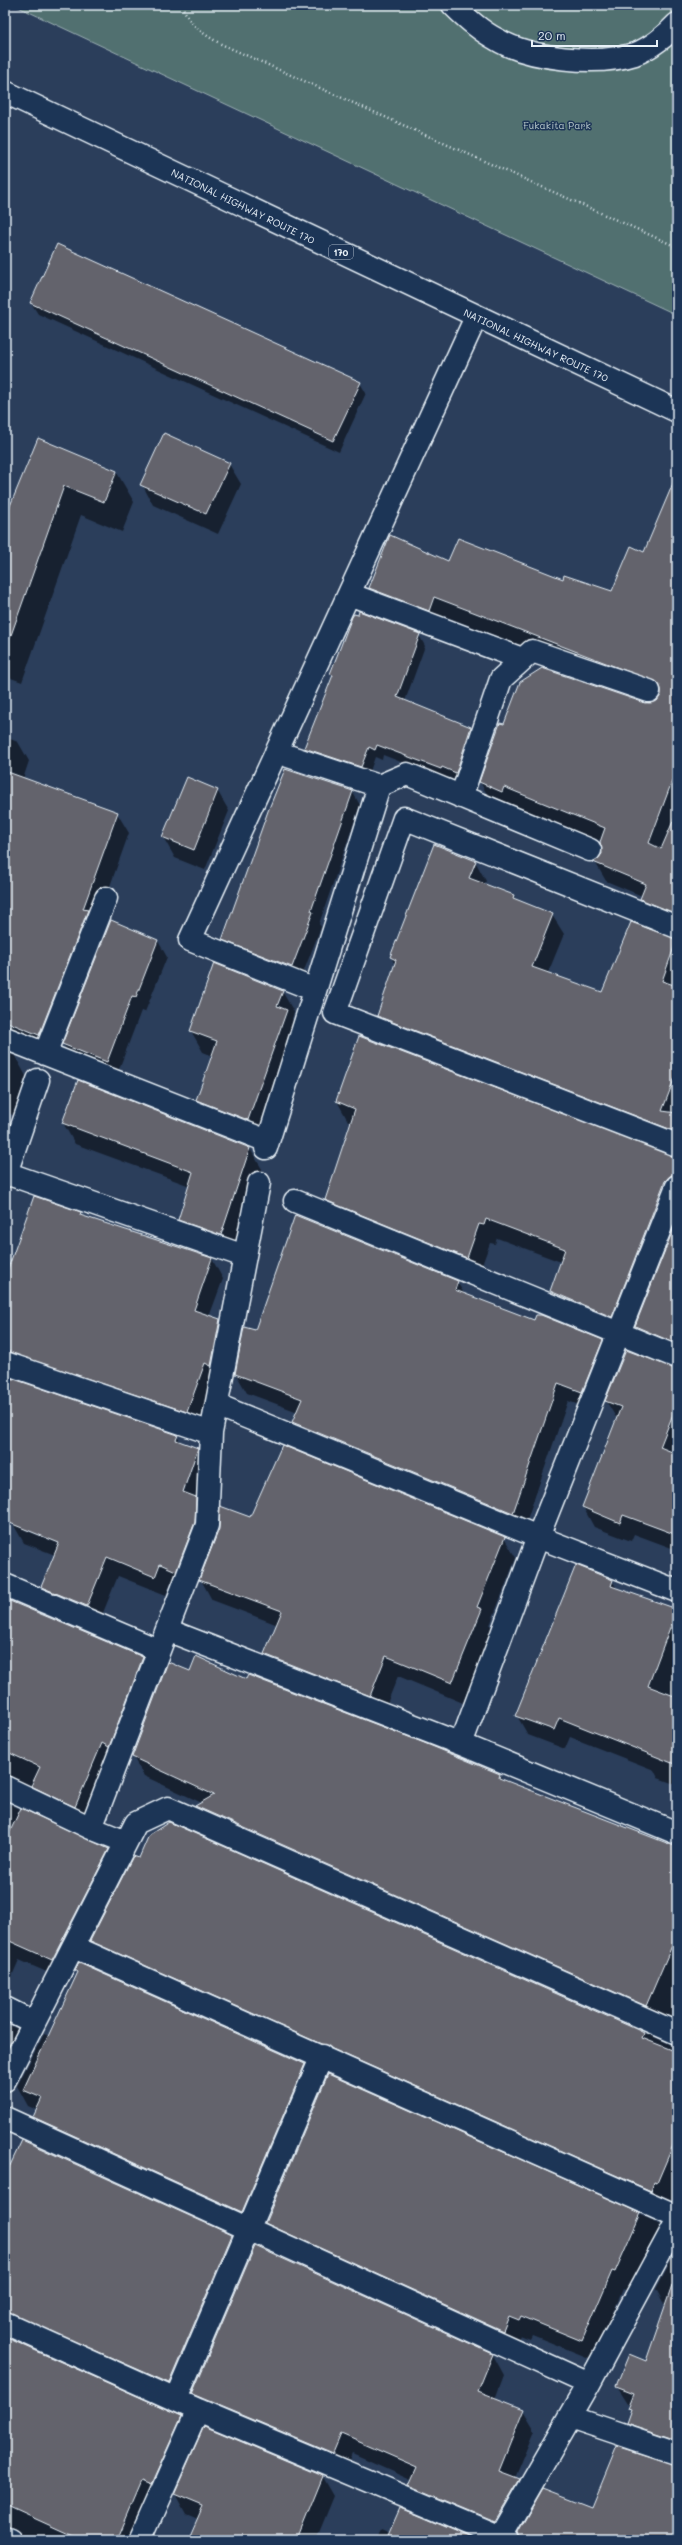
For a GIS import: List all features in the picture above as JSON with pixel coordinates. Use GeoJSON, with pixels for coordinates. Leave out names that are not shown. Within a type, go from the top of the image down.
{"type":"FeatureCollection","features":[{"type":"Feature","properties":{"kind":"main road"},"geometry":{"type":"LineString","coordinates":[[453,5],[468,21],[497,40],[562,59],[605,61],[637,54],[677,24]]}},
{"type":"Feature","properties":{"kind":"main road","name":"NATIONAL HIGHWAY ROUTE 170"},"geometry":{"type":"LineString","coordinates":[[5,92],[476,317],[677,411]]}},
{"type":"Feature","properties":{"kind":"main road"},"geometry":{"type":"LineString","coordinates":[[315,990],[190,940],[476,317]]}},
{"type":"Feature","properties":{"kind":"main road"},"geometry":{"type":"LineString","coordinates":[[349,594],[522,659]]}},
{"type":"Feature","properties":{"kind":"main road"},"geometry":{"type":"LineString","coordinates":[[461,797],[501,679],[532,651],[649,692]]}},
{"type":"Feature","properties":{"kind":"main road"},"geometry":{"type":"LineString","coordinates":[[276,752],[379,786],[407,774],[590,850]]}},
{"type":"Feature","properties":{"kind":"main road"},"geometry":{"type":"LineString","coordinates":[[5,1038],[266,1145],[379,786]]}},
{"type":"Feature","properties":{"kind":"main road"},"geometry":{"type":"LineString","coordinates":[[677,927],[404,818],[335,1013],[677,1145]]}},
{"type":"Feature","properties":{"kind":"main road"},"geometry":{"type":"LineString","coordinates":[[45,1054],[106,898]]}},
{"type":"Feature","properties":{"kind":"main road"},"geometry":{"type":"LineString","coordinates":[[38,1080],[6,1174],[244,1256]]}},
{"type":"Feature","properties":{"kind":"main road"},"geometry":{"type":"LineString","coordinates":[[91,1828],[207,1525],[212,1433],[244,1256],[259,1183]]}},
{"type":"Feature","properties":{"kind":"main road"},"geometry":{"type":"LineString","coordinates":[[461,1744],[538,1536],[677,1186]]}},
{"type":"Feature","properties":{"kind":"main road"},"geometry":{"type":"LineString","coordinates":[[295,1200],[677,1357]]}},
{"type":"Feature","properties":{"kind":"main road"},"geometry":{"type":"LineString","coordinates":[[5,1363],[212,1433]]}},
{"type":"Feature","properties":{"kind":"main road"},"geometry":{"type":"LineString","coordinates":[[217,1405],[677,1591]]}},
{"type":"Feature","properties":{"kind":"main road"},"geometry":{"type":"LineString","coordinates":[[5,1585],[158,1650]]}},
{"type":"Feature","properties":{"kind":"main road"},"geometry":{"type":"LineString","coordinates":[[167,1630],[461,1744],[677,1833]]}},
{"type":"Feature","properties":{"kind":"main road"},"geometry":{"type":"LineString","coordinates":[[5,1787],[91,1828],[126,1842]]}},
{"type":"Feature","properties":{"kind":"main road"},"geometry":{"type":"LineString","coordinates":[[5,2080],[33,2022],[74,1947],[136,1823],[168,1808],[677,2033]]}},
{"type":"Feature","properties":{"kind":"main road"},"geometry":{"type":"LineString","coordinates":[[74,1947],[322,2056],[677,2216]]}},
{"type":"Feature","properties":{"kind":"main road"},"geometry":{"type":"LineString","coordinates":[[5,2008],[33,2022]]}},
{"type":"Feature","properties":{"kind":"main road"},"geometry":{"type":"LineString","coordinates":[[176,2399],[250,2229],[322,2056]]}},
{"type":"Feature","properties":{"kind":"main road"},"geometry":{"type":"LineString","coordinates":[[5,2118],[589,2384]]}},
{"type":"Feature","properties":{"kind":"main road"},"geometry":{"type":"LineString","coordinates":[[5,2323],[198,2410],[502,2539],[589,2384],[669,2251],[677,2221]]}},
{"type":"Feature","properties":{"kind":"main road"},"geometry":{"type":"LineString","coordinates":[[140,2540],[198,2410]]}},
{"type":"Feature","properties":{"kind":"main road"},"geometry":{"type":"LineString","coordinates":[[570,2417],[677,2453]]}},
{"type":"Feature","properties":{"kind":"main road"},"geometry":{"type":"LineString","coordinates":[[5,2538],[10,2540]]}},
{"type":"Feature","properties":{"kind":"path"},"geometry":{"type":"LineString","coordinates":[[182,5],[187,19],[203,34],[221,44],[677,247]]}},
{"type":"Feature","properties":{"kind":"green space","name":"Fukakita Park"},"geometry":{"type":"Polygon","coordinates":[[[14,5],[677,5],[677,315],[14,5]]]}},
{"type":"Feature","properties":{"kind":"building"},"geometry":{"type":"Polygon","coordinates":[[[57,244],[361,382],[333,441],[30,303],[57,244]]]}},
{"type":"Feature","properties":{"kind":"building"},"geometry":{"type":"Polygon","coordinates":[[[164,433],[230,463],[206,514],[140,485],[164,433]]]}},
{"type":"Feature","properties":{"kind":"building"},"geometry":{"type":"Polygon","coordinates":[[[38,438],[117,471],[104,502],[64,486],[10,638],[5,637],[5,518],[38,438]]]}},
{"type":"Feature","properties":{"kind":"building"},"geometry":{"type":"Polygon","coordinates":[[[677,474],[677,768],[649,843],[661,849],[677,812],[677,914],[640,899],[646,884],[593,862],[602,854],[600,842],[605,828],[504,787],[502,792],[479,782],[500,723],[504,724],[520,682],[542,668],[645,703],[657,701],[661,695],[661,689],[658,683],[434,597],[429,611],[369,588],[390,535],[448,561],[458,538],[563,579],[564,575],[612,591],[631,546],[644,552],[677,474]]]}},
{"type":"Feature","properties":{"kind":"building"},"geometry":{"type":"Polygon","coordinates":[[[359,611],[420,634],[397,697],[471,727],[456,773],[442,767],[441,769],[377,745],[375,750],[369,747],[361,767],[304,748],[333,675],[330,674],[352,617],[354,614],[358,615],[359,611]]]}},
{"type":"Feature","properties":{"kind":"building"},"geometry":{"type":"Polygon","coordinates":[[[285,769],[353,791],[311,911],[313,912],[292,967],[222,940],[268,811],[285,769]]]}},
{"type":"Feature","properties":{"kind":"building"},"geometry":{"type":"Polygon","coordinates":[[[5,771],[118,812],[83,909],[88,910],[39,1035],[5,1021],[5,771]]]}},
{"type":"Feature","properties":{"kind":"building"},"geometry":{"type":"Polygon","coordinates":[[[187,777],[218,790],[194,850],[162,837],[187,777]]]}},
{"type":"Feature","properties":{"kind":"building"},"geometry":{"type":"Polygon","coordinates":[[[434,844],[476,861],[469,878],[514,895],[513,898],[553,914],[532,967],[602,992],[631,922],[677,939],[662,981],[677,986],[677,1072],[662,1111],[677,1113],[677,1132],[377,1016],[396,960],[390,957],[434,844]]]}},
{"type":"Feature","properties":{"kind":"building"},"geometry":{"type":"Polygon","coordinates":[[[111,920],[158,940],[136,997],[132,996],[107,1062],[62,1044],[111,920]]]}},
{"type":"Feature","properties":{"kind":"building"},"geometry":{"type":"Polygon","coordinates":[[[214,963],[283,991],[277,1006],[287,1010],[248,1120],[196,1100],[217,1041],[190,1031],[214,963]]]}},
{"type":"Feature","properties":{"kind":"building"},"geometry":{"type":"Polygon","coordinates":[[[359,1036],[677,1157],[677,1174],[670,1176],[665,1181],[612,1317],[550,1291],[565,1249],[486,1219],[484,1225],[479,1224],[467,1258],[325,1200],[355,1109],[336,1101],[359,1036]]]}},
{"type":"Feature","properties":{"kind":"building"},"geometry":{"type":"Polygon","coordinates":[[[78,1080],[250,1148],[221,1235],[178,1220],[193,1172],[62,1123],[78,1080]]]}},
{"type":"Feature","properties":{"kind":"building"},"geometry":{"type":"Polygon","coordinates":[[[34,1196],[81,1212],[80,1215],[212,1258],[194,1310],[220,1319],[211,1366],[205,1363],[187,1412],[5,1351],[5,1277],[34,1196]]]}},
{"type":"Feature","properties":{"kind":"building"},"geometry":{"type":"Polygon","coordinates":[[[295,1215],[458,1281],[455,1290],[534,1320],[536,1315],[541,1315],[603,1340],[582,1392],[558,1383],[513,1513],[292,1422],[302,1399],[235,1374],[244,1327],[255,1330],[295,1215]]]}},
{"type":"Feature","properties":{"kind":"building"},"geometry":{"type":"Polygon","coordinates":[[[677,1220],[677,1344],[635,1326],[677,1220]]]}},
{"type":"Feature","properties":{"kind":"building"},"geometry":{"type":"Polygon","coordinates":[[[626,1350],[677,1369],[677,1404],[660,1447],[677,1454],[677,1535],[623,1515],[620,1523],[582,1507],[621,1407],[605,1401],[626,1350]]]}},
{"type":"Feature","properties":{"kind":"building"},"geometry":{"type":"Polygon","coordinates":[[[5,1376],[178,1435],[176,1440],[198,1448],[183,1492],[196,1497],[195,1522],[176,1571],[160,1564],[155,1577],[107,1557],[87,1606],[41,1587],[59,1543],[5,1521],[5,1376]]]}},
{"type":"Feature","properties":{"kind":"building"},"geometry":{"type":"Polygon","coordinates":[[[282,1445],[505,1537],[477,1607],[482,1609],[452,1683],[386,1656],[370,1696],[264,1654],[282,1611],[199,1580],[219,1529],[220,1506],[250,1517],[282,1445]]]}},
{"type":"Feature","properties":{"kind":"building"},"geometry":{"type":"Polygon","coordinates":[[[576,1565],[613,1580],[611,1586],[677,1609],[648,1686],[677,1697],[677,1765],[559,1718],[554,1730],[515,1716],[576,1565]]]}},
{"type":"Feature","properties":{"kind":"building"},"geometry":{"type":"Polygon","coordinates":[[[5,1599],[143,1657],[109,1747],[102,1743],[75,1807],[31,1786],[40,1767],[5,1751],[5,1599]]]}},
{"type":"Feature","properties":{"kind":"building"},"geometry":{"type":"Polygon","coordinates":[[[196,1656],[246,1679],[248,1675],[422,1742],[500,1774],[499,1778],[677,1847],[677,1934],[646,2006],[195,1806],[214,1795],[132,1757],[168,1662],[190,1671],[196,1656]]]}},
{"type":"Feature","properties":{"kind":"building"},"geometry":{"type":"Polygon","coordinates":[[[21,1808],[109,1849],[52,1960],[5,1939],[5,1842],[21,1808]]]}},
{"type":"Feature","properties":{"kind":"building"},"geometry":{"type":"Polygon","coordinates":[[[169,1822],[636,2029],[644,2033],[642,2038],[677,2052],[677,2136],[657,2183],[654,2182],[651,2191],[90,1941],[133,1856],[139,1858],[149,1835],[169,1822]]]}},
{"type":"Feature","properties":{"kind":"building"},"geometry":{"type":"Polygon","coordinates":[[[79,1963],[305,2064],[242,2212],[33,2117],[42,2098],[23,2090],[78,1972],[75,1970],[79,1963]]]}},
{"type":"Feature","properties":{"kind":"building"},"geometry":{"type":"Polygon","coordinates":[[[328,2074],[641,2213],[615,2272],[612,2271],[582,2341],[521,2316],[519,2320],[509,2316],[503,2331],[265,2223],[328,2074]]]}},
{"type":"Feature","properties":{"kind":"building"},"geometry":{"type":"Polygon","coordinates":[[[22,2140],[232,2235],[169,2383],[5,2311],[5,2176],[22,2140]]]}},
{"type":"Feature","properties":{"kind":"building"},"geometry":{"type":"Polygon","coordinates":[[[255,2246],[493,2354],[478,2391],[524,2409],[499,2471],[520,2479],[495,2521],[409,2485],[417,2467],[341,2434],[333,2453],[192,2394],[255,2246]]]}},
{"type":"Feature","properties":{"kind":"building"},"geometry":{"type":"Polygon","coordinates":[[[672,2286],[677,2287],[677,2440],[626,2423],[631,2409],[628,2408],[634,2393],[616,2386],[629,2354],[646,2361],[672,2286]]]}},
{"type":"Feature","properties":{"kind":"building"},"geometry":{"type":"Polygon","coordinates":[[[5,2337],[182,2416],[151,2485],[141,2481],[116,2540],[82,2540],[5,2505],[5,2337]]]}},
{"type":"Feature","properties":{"kind":"building"},"geometry":{"type":"Polygon","coordinates":[[[204,2426],[323,2476],[297,2540],[188,2540],[203,2506],[174,2494],[204,2426]]]}},
{"type":"Feature","properties":{"kind":"building"},"geometry":{"type":"Polygon","coordinates":[[[617,2446],[677,2465],[677,2525],[671,2540],[520,2540],[518,2532],[543,2488],[592,2507],[617,2446]]]}},
{"type":"Feature","properties":{"kind":"building"},"geometry":{"type":"Polygon","coordinates":[[[400,2508],[476,2540],[386,2540],[400,2508]]]}}]}
